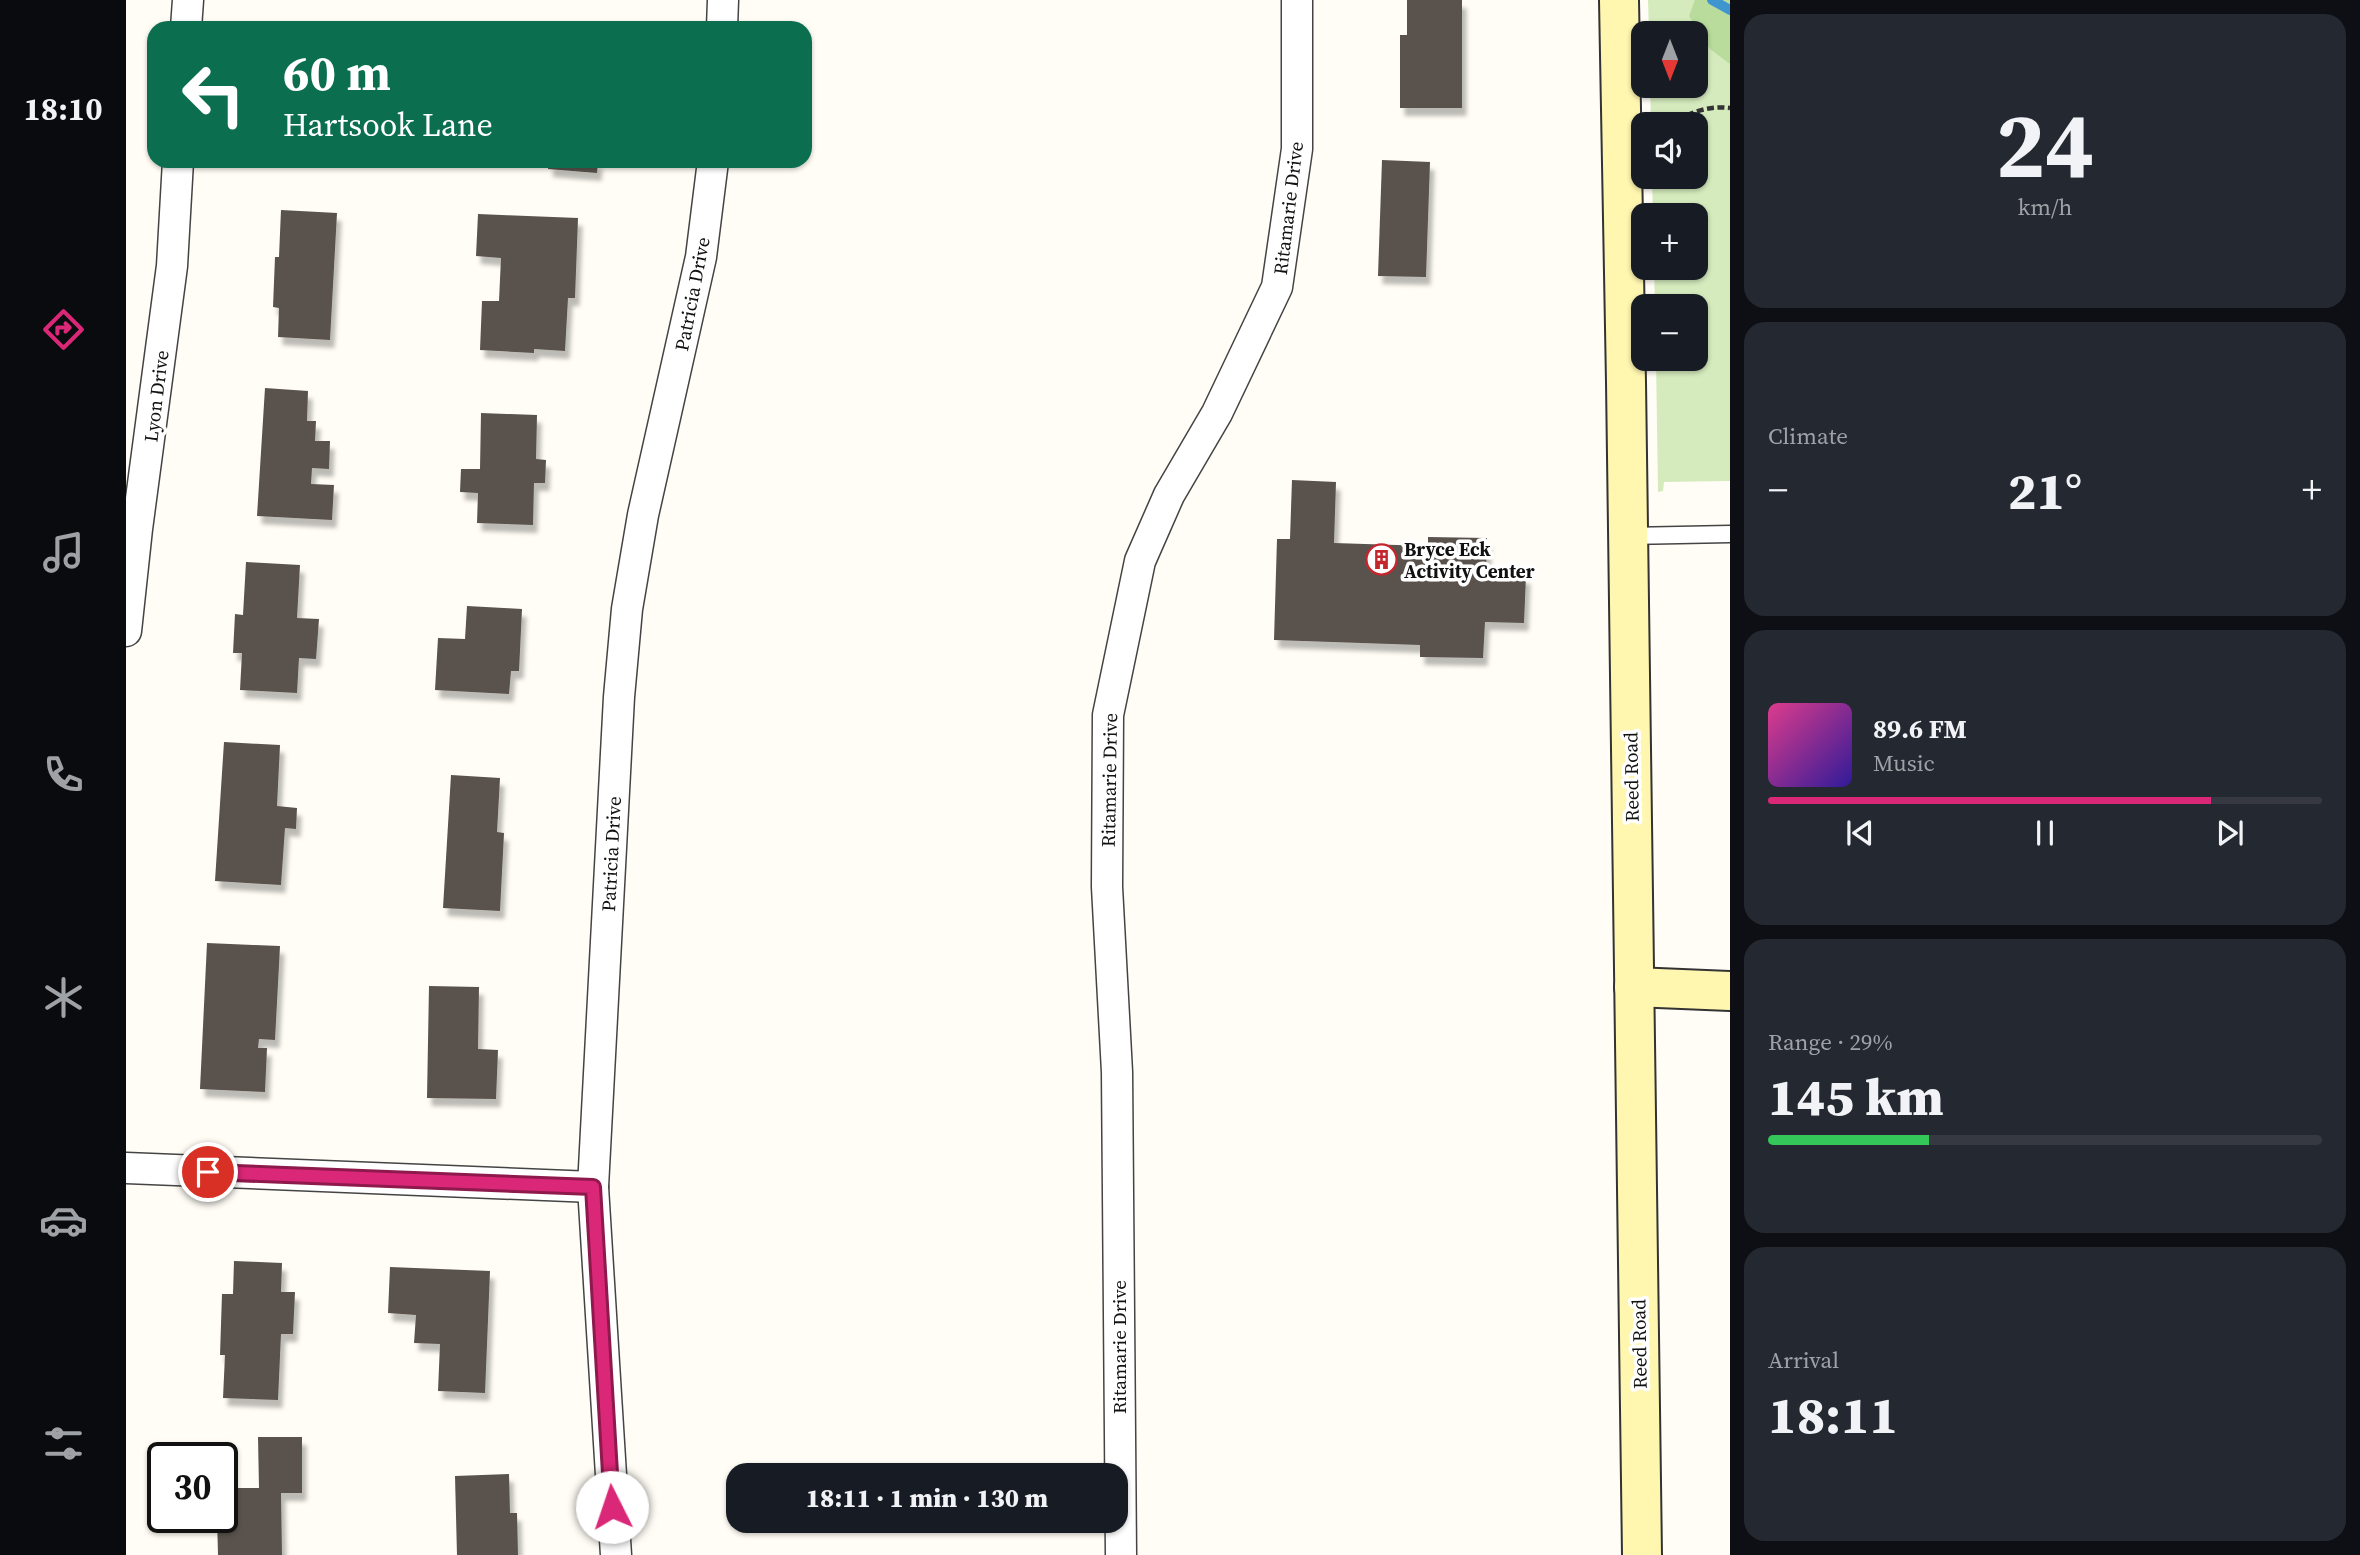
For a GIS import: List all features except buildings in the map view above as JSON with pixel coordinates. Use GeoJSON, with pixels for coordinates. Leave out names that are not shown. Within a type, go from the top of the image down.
{"type":"FeatureCollection","features":[{"type":"Feature","properties":{"kind":"main road","name":"Reed Road"},"geometry":{"type":"LineString","coordinates":[[1619,0],[1642,1555]]}},
{"type":"Feature","properties":{"kind":"main road"},"geometry":{"type":"LineString","coordinates":[[1634,987],[1730,991]]}},
{"type":"Feature","properties":{"kind":"street"},"geometry":{"type":"LineString","coordinates":[[186,21],[188,0]]}},
{"type":"Feature","properties":{"kind":"street"},"geometry":{"type":"LineString","coordinates":[[722,21],[723,0]]}},
{"type":"Feature","properties":{"kind":"street","name":"Ritamarie Drive"},"geometry":{"type":"LineString","coordinates":[[1121,1555],[1117,1072],[1107,887],[1108,715],[1140,561],[1170,495],[1217,413],[1277,287],[1297,149],[1297,0]]}},
{"type":"Feature","properties":{"kind":"street","name":"Lyon Drive"},"geometry":{"type":"LineString","coordinates":[[126,631],[137,529],[173,266],[178,168]]}},
{"type":"Feature","properties":{"kind":"street","name":"Patricia Drive"},"geometry":{"type":"LineString","coordinates":[[615,1555],[593,1187],[619,697],[627,609],[643,515],[701,257],[712,168]]}},
{"type":"Feature","properties":{"kind":"street"},"geometry":{"type":"LineString","coordinates":[[126,1168],[593,1187]]}},
{"type":"Feature","properties":{"kind":"lane"},"geometry":{"type":"LineString","coordinates":[[1629,536],[1730,534]]}},
{"type":"Feature","properties":{"kind":"path"},"geometry":{"type":"LineString","coordinates":[[1691,112],[1719,107],[1730,108]]}},
{"type":"Feature","properties":{"kind":"green space"},"geometry":{"type":"Polygon","coordinates":[[[1648,0],[1730,0],[1730,481],[1664,482],[1663,491],[1658,492],[1656,371],[1708,371],[1708,294],[1655,294],[1654,280],[1708,280],[1708,203],[1653,203],[1652,189],[1708,189],[1708,112],[1651,112],[1650,98],[1708,98],[1708,21],[1649,21],[1648,0]]]}},
{"type":"Feature","properties":{"kind":"green space"},"geometry":{"type":"Polygon","coordinates":[[[1695,0],[1730,0],[1730,64],[1708,46],[1708,21],[1692,21],[1689,16],[1695,0]]]}},
{"type":"Feature","properties":{"kind":"waterway"},"geometry":{"type":"LineString","coordinates":[[1712,0],[1730,10]]}},
{"type":"Feature","properties":{"kind":"place","name":"Bryce Eck Activity Center"},"geometry":{"type":"Point","coordinates":[1381,560]}},
{"type":"Feature","properties":{"kind":"route"},"geometry":{"type":"LineString","coordinates":[[208,1172],[593,1187],[612,1507]]}}]}
